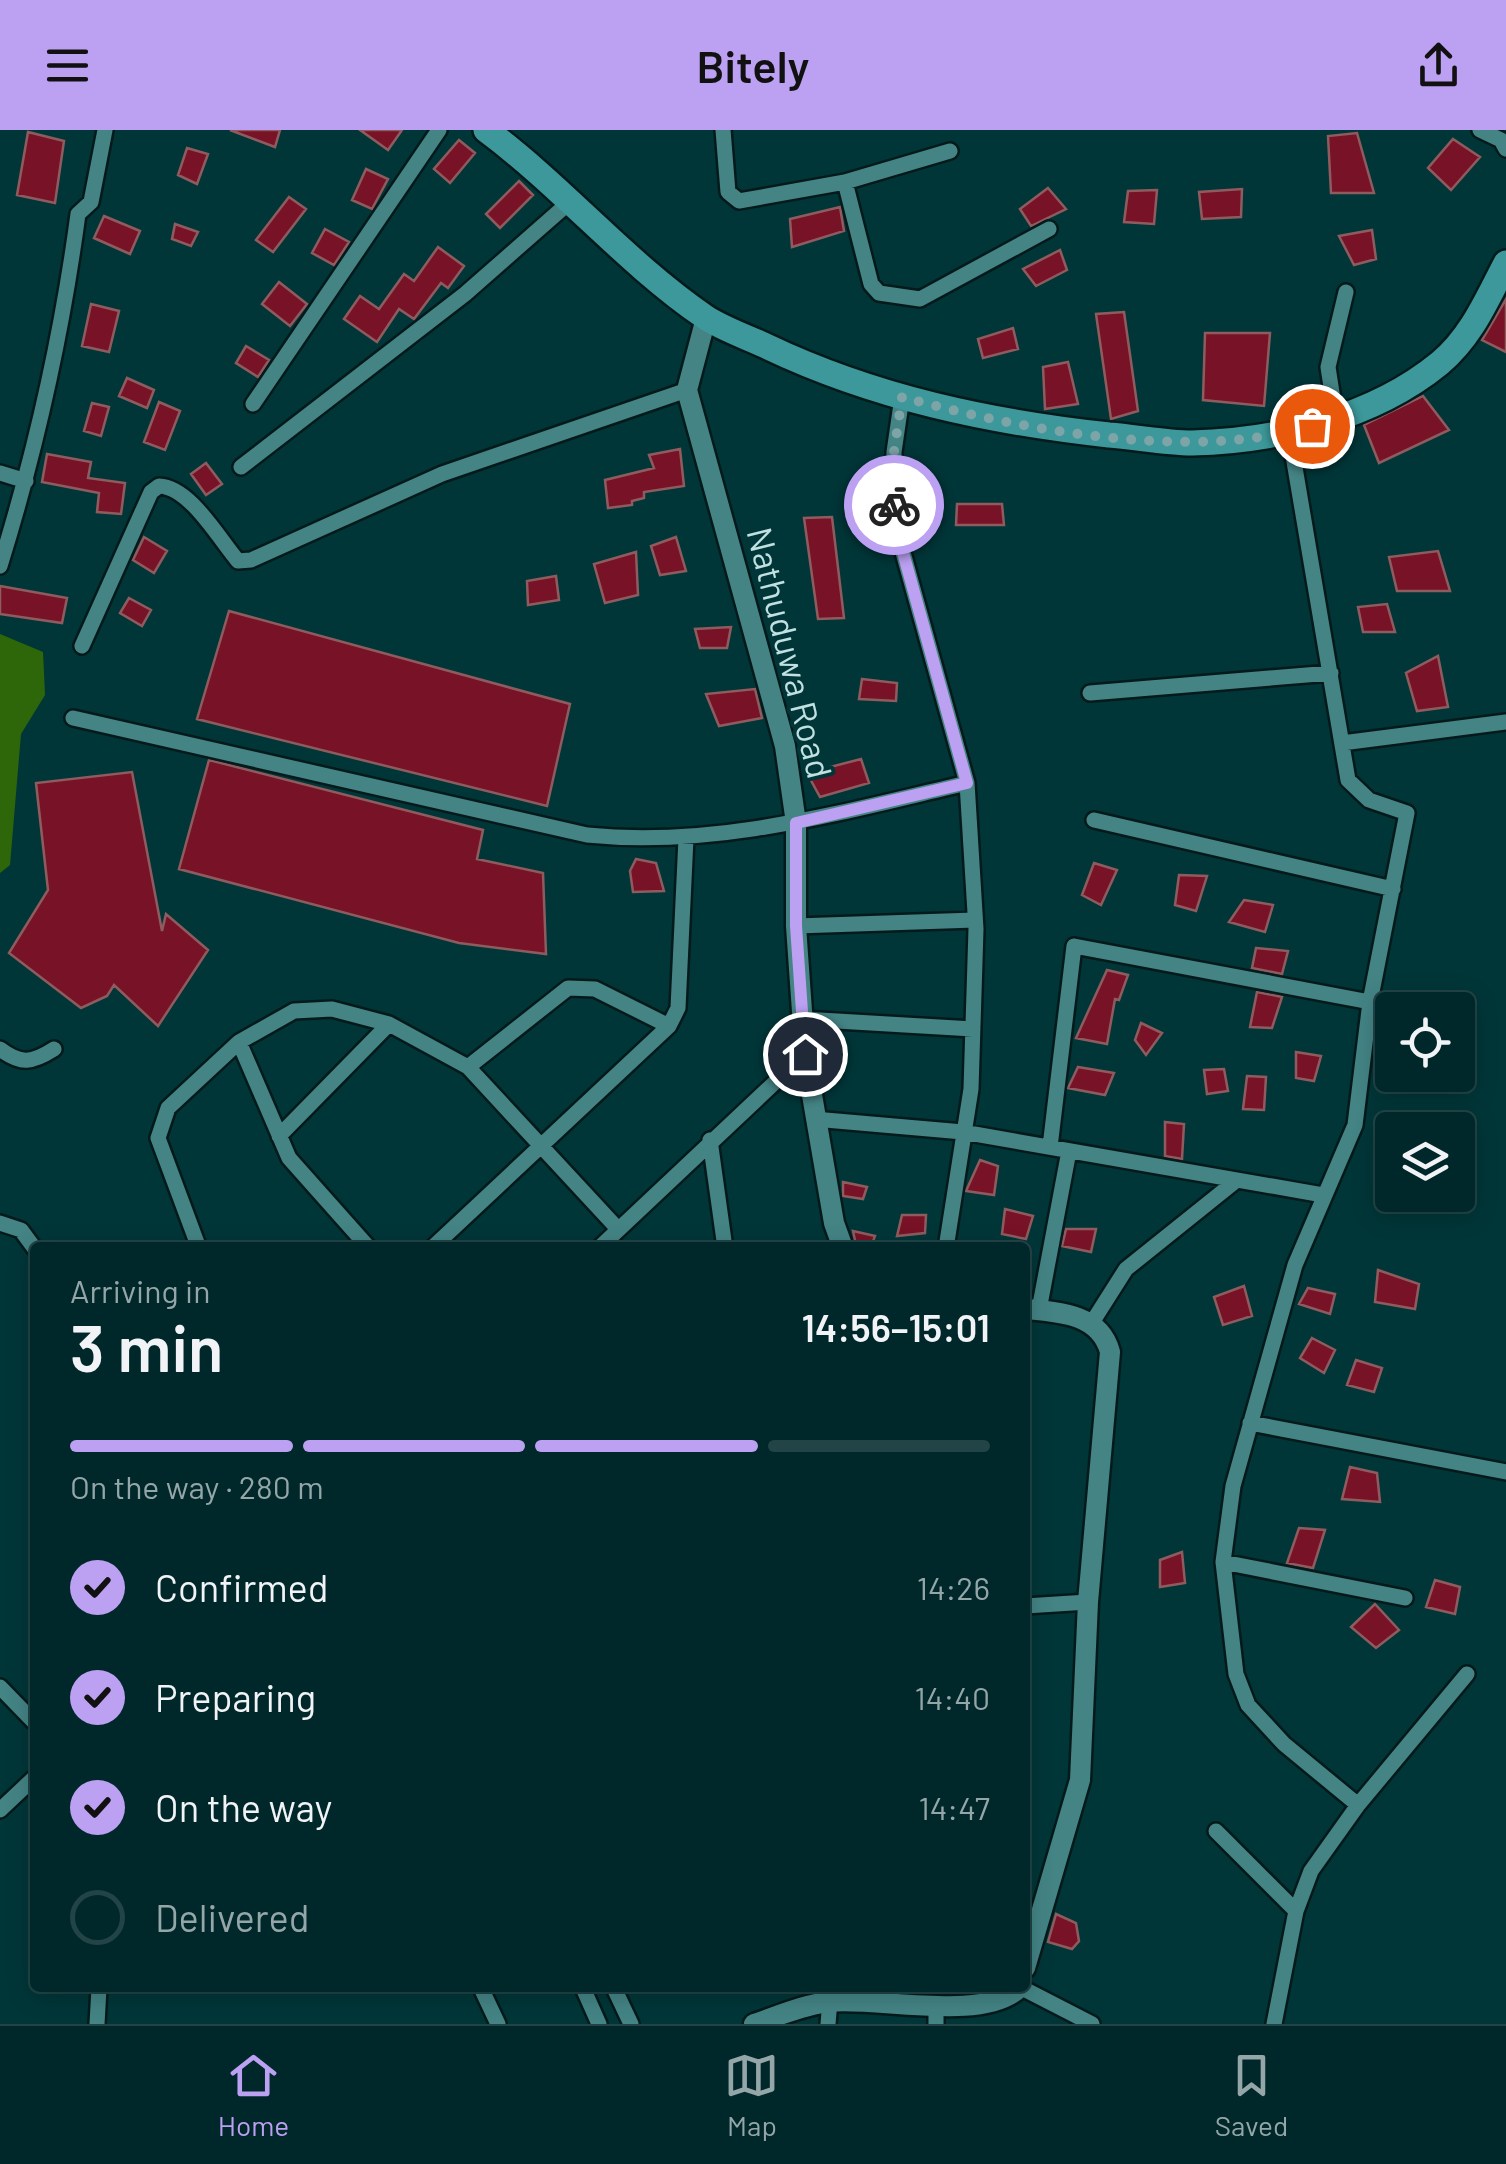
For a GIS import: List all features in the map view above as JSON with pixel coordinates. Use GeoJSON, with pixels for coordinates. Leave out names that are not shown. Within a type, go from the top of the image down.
{"type":"FeatureCollection","features":[{"type":"Feature","properties":{"kind":"main road"},"geometry":{"type":"LineString","coordinates":[[486,130],[706,318],[806,365],[981,419],[1190,443],[1289,432],[1336,418],[1406,386],[1439,364],[1474,325],[1506,263]]}},
{"type":"Feature","properties":{"kind":"street"},"geometry":{"type":"LineString","coordinates":[[0,566],[26,481],[63,323],[78,214],[91,202],[104,130]]}},
{"type":"Feature","properties":{"kind":"street"},"geometry":{"type":"LineString","coordinates":[[253,404],[439,130]]}},
{"type":"Feature","properties":{"kind":"street"},"geometry":{"type":"LineString","coordinates":[[723,130],[728,192],[739,201],[845,182],[950,151]]}},
{"type":"Feature","properties":{"kind":"street"},"geometry":{"type":"LineString","coordinates":[[1480,130],[1500,140],[1506,149]]}},
{"type":"Feature","properties":{"kind":"street"},"geometry":{"type":"LineString","coordinates":[[845,182],[871,284],[879,293],[905,300],[920,299],[1049,230]]}},
{"type":"Feature","properties":{"kind":"street"},"geometry":{"type":"LineString","coordinates":[[241,466],[465,294],[572,200]]}},
{"type":"Feature","properties":{"kind":"street"},"geometry":{"type":"LineString","coordinates":[[1336,418],[1328,367],[1346,292]]}},
{"type":"Feature","properties":{"kind":"street"},"geometry":{"type":"LineString","coordinates":[[82,646],[151,492],[159,486],[170,486],[186,499],[238,561],[251,560],[442,474],[687,390],[706,318]]}},
{"type":"Feature","properties":{"kind":"street","name":"Nathuduwa Road"},"geometry":{"type":"LineString","coordinates":[[687,390],[785,746],[796,823],[796,926],[805,1054],[814,1119],[841,1242]]}},
{"type":"Feature","properties":{"kind":"street"},"geometry":{"type":"LineString","coordinates":[[902,397],[894,452],[894,520],[967,783],[976,920],[971,1090],[947,1242]]}},
{"type":"Feature","properties":{"kind":"street"},"geometry":{"type":"LineString","coordinates":[[1289,432],[1348,780],[1370,800],[1407,813],[1370,1002],[1355,1126],[1295,1265],[1233,1486],[1223,1562],[1236,1674],[1248,1705],[1284,1744],[1358,1805]]}},
{"type":"Feature","properties":{"kind":"street"},"geometry":{"type":"LineString","coordinates":[[0,473],[26,481]]}},
{"type":"Feature","properties":{"kind":"street"},"geometry":{"type":"LineString","coordinates":[[1090,693],[1331,673]]}},
{"type":"Feature","properties":{"kind":"street"},"geometry":{"type":"LineString","coordinates":[[73,718],[588,835],[686,838],[796,823],[967,783]]}},
{"type":"Feature","properties":{"kind":"street"},"geometry":{"type":"LineString","coordinates":[[1342,743],[1506,722]]}},
{"type":"Feature","properties":{"kind":"street"},"geometry":{"type":"LineString","coordinates":[[1094,820],[1393,889]]}},
{"type":"Feature","properties":{"kind":"street"},"geometry":{"type":"LineString","coordinates":[[438,1242],[669,1026],[678,1008],[686,838]]}},
{"type":"Feature","properties":{"kind":"street"},"geometry":{"type":"LineString","coordinates":[[796,926],[976,920]]}},
{"type":"Feature","properties":{"kind":"street"},"geometry":{"type":"LineString","coordinates":[[1050,1148],[1074,946],[1370,1002]]}},
{"type":"Feature","properties":{"kind":"street"},"geometry":{"type":"LineString","coordinates":[[468,1067],[568,988],[595,989],[669,1026]]}},
{"type":"Feature","properties":{"kind":"street"},"geometry":{"type":"LineString","coordinates":[[197,1242],[158,1138],[168,1108],[239,1042],[294,1011],[332,1009],[389,1024],[468,1067],[618,1229]]}},
{"type":"Feature","properties":{"kind":"street"},"geometry":{"type":"LineString","coordinates":[[803,1020],[973,1028]]}},
{"type":"Feature","properties":{"kind":"street"},"geometry":{"type":"LineString","coordinates":[[279,1136],[389,1024]]}},
{"type":"Feature","properties":{"kind":"street"},"geometry":{"type":"LineString","coordinates":[[239,1042],[288,1158],[364,1242]]}},
{"type":"Feature","properties":{"kind":"street"},"geometry":{"type":"LineString","coordinates":[[0,1049],[16,1062],[36,1060],[54,1049]]}},
{"type":"Feature","properties":{"kind":"street"},"geometry":{"type":"LineString","coordinates":[[605,1242],[805,1054]]}},
{"type":"Feature","properties":{"kind":"street"},"geometry":{"type":"LineString","coordinates":[[814,1119],[963,1132],[1323,1195]]}},
{"type":"Feature","properties":{"kind":"street"},"geometry":{"type":"LineString","coordinates":[[710,1140],[724,1242]]}},
{"type":"Feature","properties":{"kind":"street"},"geometry":{"type":"LineString","coordinates":[[1030,1951],[1080,1780],[1088,1602],[1110,1370],[1106,1334],[1093,1321],[1032,1309],[1069,1151]]}},
{"type":"Feature","properties":{"kind":"street"},"geometry":{"type":"LineString","coordinates":[[1093,1321],[1126,1268],[1237,1180]]}},
{"type":"Feature","properties":{"kind":"street"},"geometry":{"type":"LineString","coordinates":[[0,1223],[21,1230],[30,1242]]}},
{"type":"Feature","properties":{"kind":"street"},"geometry":{"type":"LineString","coordinates":[[1250,1423],[1506,1472]]}},
{"type":"Feature","properties":{"kind":"street"},"geometry":{"type":"LineString","coordinates":[[1223,1562],[1405,1598]]}},
{"type":"Feature","properties":{"kind":"street"},"geometry":{"type":"LineString","coordinates":[[1030,1606],[1088,1602]]}},
{"type":"Feature","properties":{"kind":"street"},"geometry":{"type":"LineString","coordinates":[[1274,2024],[1296,1911],[1311,1870],[1358,1805],[1467,1674]]}},
{"type":"Feature","properties":{"kind":"street"},"geometry":{"type":"LineString","coordinates":[[0,1686],[30,1718]]}},
{"type":"Feature","properties":{"kind":"street"},"geometry":{"type":"LineString","coordinates":[[0,1810],[30,1783]]}},
{"type":"Feature","properties":{"kind":"street"},"geometry":{"type":"LineString","coordinates":[[1216,1832],[1296,1911]]}},
{"type":"Feature","properties":{"kind":"street"},"geometry":{"type":"LineString","coordinates":[[97,2024],[99,1992]]}},
{"type":"Feature","properties":{"kind":"street"},"geometry":{"type":"LineString","coordinates":[[483,1992],[498,2024]]}},
{"type":"Feature","properties":{"kind":"street"},"geometry":{"type":"LineString","coordinates":[[585,1992],[599,2024]]}},
{"type":"Feature","properties":{"kind":"street"},"geometry":{"type":"LineString","coordinates":[[616,1992],[631,2024]]}},
{"type":"Feature","properties":{"kind":"street"},"geometry":{"type":"LineString","coordinates":[[754,2024],[830,1994],[936,2014],[1011,1992]]}},
{"type":"Feature","properties":{"kind":"street"},"geometry":{"type":"LineString","coordinates":[[1028,1992],[1092,2024]]}},
{"type":"Feature","properties":{"kind":"street"},"geometry":{"type":"LineString","coordinates":[[828,2024],[830,1994]]}},
{"type":"Feature","properties":{"kind":"green space"},"geometry":{"type":"Polygon","coordinates":[[[0,634],[43,652],[45,695],[21,734],[10,865],[0,873],[0,634]]]}},
{"type":"Feature","properties":{"kind":"building"},"geometry":{"type":"Polygon","coordinates":[[[230,130],[280,130],[275,147],[230,130]]]}},
{"type":"Feature","properties":{"kind":"building"},"geometry":{"type":"Polygon","coordinates":[[[360,130],[402,130],[388,150],[360,130]]]}},
{"type":"Feature","properties":{"kind":"building"},"geometry":{"type":"Polygon","coordinates":[[[28,132],[64,141],[55,203],[17,195],[28,132]]]}},
{"type":"Feature","properties":{"kind":"building"},"geometry":{"type":"Polygon","coordinates":[[[1357,133],[1374,193],[1331,193],[1328,136],[1357,133]]]}},
{"type":"Feature","properties":{"kind":"building"},"geometry":{"type":"Polygon","coordinates":[[[1453,139],[1480,157],[1451,190],[1428,168],[1453,139]]]}},
{"type":"Feature","properties":{"kind":"building"},"geometry":{"type":"Polygon","coordinates":[[[459,140],[475,153],[450,183],[434,169],[459,140]]]}},
{"type":"Feature","properties":{"kind":"building"},"geometry":{"type":"Polygon","coordinates":[[[187,148],[208,154],[197,184],[178,175],[187,148]]]}},
{"type":"Feature","properties":{"kind":"building"},"geometry":{"type":"Polygon","coordinates":[[[366,169],[388,179],[372,209],[352,200],[366,169]]]}},
{"type":"Feature","properties":{"kind":"building"},"geometry":{"type":"Polygon","coordinates":[[[519,181],[533,195],[500,228],[486,214],[519,181]]]}},
{"type":"Feature","properties":{"kind":"building"},"geometry":{"type":"Polygon","coordinates":[[[1048,188],[1066,209],[1031,226],[1020,209],[1048,188]]]}},
{"type":"Feature","properties":{"kind":"building"},"geometry":{"type":"Polygon","coordinates":[[[1242,189],[1241,217],[1202,219],[1199,192],[1242,189]]]}},
{"type":"Feature","properties":{"kind":"building"},"geometry":{"type":"Polygon","coordinates":[[[1157,190],[1154,224],[1124,222],[1128,191],[1157,190]]]}},
{"type":"Feature","properties":{"kind":"building"},"geometry":{"type":"Polygon","coordinates":[[[289,197],[306,209],[273,252],[256,240],[289,197]]]}},
{"type":"Feature","properties":{"kind":"building"},"geometry":{"type":"Polygon","coordinates":[[[840,207],[844,231],[792,247],[790,219],[840,207]]]}},
{"type":"Feature","properties":{"kind":"building"},"geometry":{"type":"Polygon","coordinates":[[[104,216],[140,231],[130,254],[94,238],[104,216]]]}},
{"type":"Feature","properties":{"kind":"building"},"geometry":{"type":"Polygon","coordinates":[[[175,224],[198,232],[191,246],[172,239],[175,224]]]}},
{"type":"Feature","properties":{"kind":"building"},"geometry":{"type":"Polygon","coordinates":[[[325,229],[349,242],[334,265],[312,253],[325,229]]]}},
{"type":"Feature","properties":{"kind":"building"},"geometry":{"type":"Polygon","coordinates":[[[1372,230],[1376,259],[1354,265],[1339,236],[1372,230]]]}},
{"type":"Feature","properties":{"kind":"building"},"geometry":{"type":"Polygon","coordinates":[[[438,247],[464,266],[448,288],[441,283],[414,319],[399,309],[377,342],[344,319],[360,296],[379,309],[404,274],[414,281],[438,247]]]}},
{"type":"Feature","properties":{"kind":"building"},"geometry":{"type":"Polygon","coordinates":[[[1060,250],[1067,270],[1036,286],[1023,269],[1060,250]]]}},
{"type":"Feature","properties":{"kind":"building"},"geometry":{"type":"Polygon","coordinates":[[[279,282],[307,304],[290,326],[262,304],[279,282]]]}},
{"type":"Feature","properties":{"kind":"building"},"geometry":{"type":"Polygon","coordinates":[[[1506,299],[1506,352],[1482,340],[1506,299]]]}},
{"type":"Feature","properties":{"kind":"building"},"geometry":{"type":"Polygon","coordinates":[[[91,304],[119,311],[109,352],[82,346],[91,304]]]}},
{"type":"Feature","properties":{"kind":"building"},"geometry":{"type":"Polygon","coordinates":[[[1124,312],[1138,411],[1111,419],[1096,314],[1124,312]]]}},
{"type":"Feature","properties":{"kind":"building"},"geometry":{"type":"Polygon","coordinates":[[[1013,328],[1018,349],[983,358],[978,339],[1013,328]]]}},
{"type":"Feature","properties":{"kind":"building"},"geometry":{"type":"Polygon","coordinates":[[[1205,333],[1270,333],[1264,406],[1203,400],[1205,333]]]}},
{"type":"Feature","properties":{"kind":"building"},"geometry":{"type":"Polygon","coordinates":[[[246,346],[269,360],[258,377],[236,363],[246,346]]]}},
{"type":"Feature","properties":{"kind":"building"},"geometry":{"type":"Polygon","coordinates":[[[1068,362],[1078,404],[1045,409],[1043,367],[1068,362]]]}},
{"type":"Feature","properties":{"kind":"building"},"geometry":{"type":"Polygon","coordinates":[[[127,378],[154,390],[147,408],[119,396],[127,378]]]}},
{"type":"Feature","properties":{"kind":"building"},"geometry":{"type":"Polygon","coordinates":[[[1423,396],[1449,430],[1379,463],[1364,425],[1423,396]]]}},
{"type":"Feature","properties":{"kind":"building"},"geometry":{"type":"Polygon","coordinates":[[[159,402],[180,411],[165,450],[144,442],[159,402]]]}},
{"type":"Feature","properties":{"kind":"building"},"geometry":{"type":"Polygon","coordinates":[[[92,403],[109,407],[101,436],[84,431],[92,403]]]}},
{"type":"Feature","properties":{"kind":"building"},"geometry":{"type":"Polygon","coordinates":[[[680,449],[684,486],[644,492],[644,498],[632,501],[632,505],[608,508],[605,480],[654,468],[649,455],[680,449]]]}},
{"type":"Feature","properties":{"kind":"building"},"geometry":{"type":"Polygon","coordinates":[[[47,454],[91,462],[88,478],[125,483],[121,514],[97,512],[99,493],[42,482],[47,454]]]}},
{"type":"Feature","properties":{"kind":"building"},"geometry":{"type":"Polygon","coordinates":[[[206,463],[222,484],[206,495],[191,474],[206,463]]]}},
{"type":"Feature","properties":{"kind":"building"},"geometry":{"type":"Polygon","coordinates":[[[957,504],[1002,504],[1004,525],[956,525],[957,504]]]}},
{"type":"Feature","properties":{"kind":"building"},"geometry":{"type":"Polygon","coordinates":[[[832,517],[844,618],[818,619],[804,518],[832,517]]]}},
{"type":"Feature","properties":{"kind":"building"},"geometry":{"type":"Polygon","coordinates":[[[144,537],[167,551],[154,573],[133,560],[144,537]]]}},
{"type":"Feature","properties":{"kind":"building"},"geometry":{"type":"Polygon","coordinates":[[[676,537],[686,571],[660,575],[651,546],[676,537]]]}},
{"type":"Feature","properties":{"kind":"building"},"geometry":{"type":"Polygon","coordinates":[[[1438,551],[1450,591],[1397,591],[1389,557],[1438,551]]]}},
{"type":"Feature","properties":{"kind":"building"},"geometry":{"type":"Polygon","coordinates":[[[636,552],[638,595],[605,603],[594,564],[636,552]]]}},
{"type":"Feature","properties":{"kind":"building"},"geometry":{"type":"Polygon","coordinates":[[[556,576],[559,600],[528,605],[527,581],[556,576]]]}},
{"type":"Feature","properties":{"kind":"building"},"geometry":{"type":"Polygon","coordinates":[[[0,586],[67,598],[62,623],[0,614],[0,586]]]}},
{"type":"Feature","properties":{"kind":"building"},"geometry":{"type":"Polygon","coordinates":[[[129,598],[151,610],[142,626],[120,613],[129,598]]]}},
{"type":"Feature","properties":{"kind":"building"},"geometry":{"type":"Polygon","coordinates":[[[1387,604],[1395,632],[1363,632],[1358,607],[1387,604]]]}},
{"type":"Feature","properties":{"kind":"building"},"geometry":{"type":"Polygon","coordinates":[[[229,611],[570,704],[547,806],[197,719],[229,611]]]}},
{"type":"Feature","properties":{"kind":"building"},"geometry":{"type":"Polygon","coordinates":[[[731,627],[727,648],[700,648],[695,629],[731,627]]]}},
{"type":"Feature","properties":{"kind":"building"},"geometry":{"type":"Polygon","coordinates":[[[1438,656],[1448,707],[1417,711],[1406,673],[1438,656]]]}},
{"type":"Feature","properties":{"kind":"building"},"geometry":{"type":"Polygon","coordinates":[[[862,679],[897,683],[896,701],[859,699],[862,679]]]}},
{"type":"Feature","properties":{"kind":"building"},"geometry":{"type":"Polygon","coordinates":[[[755,689],[762,718],[719,726],[706,694],[755,689]]]}},
{"type":"Feature","properties":{"kind":"building"},"geometry":{"type":"Polygon","coordinates":[[[861,759],[869,783],[820,797],[807,773],[861,759]]]}},
{"type":"Feature","properties":{"kind":"building"},"geometry":{"type":"Polygon","coordinates":[[[209,760],[483,830],[477,859],[543,873],[546,954],[459,943],[179,869],[209,760]]]}},
{"type":"Feature","properties":{"kind":"building"},"geometry":{"type":"Polygon","coordinates":[[[132,772],[162,931],[166,914],[208,950],[158,1026],[114,985],[107,996],[81,1008],[9,953],[48,890],[36,783],[132,772]]]}},
{"type":"Feature","properties":{"kind":"building"},"geometry":{"type":"Polygon","coordinates":[[[636,859],[656,863],[664,891],[633,892],[630,871],[636,859]]]}},
{"type":"Feature","properties":{"kind":"building"},"geometry":{"type":"Polygon","coordinates":[[[1094,863],[1117,870],[1101,905],[1082,895],[1094,863]]]}},
{"type":"Feature","properties":{"kind":"building"},"geometry":{"type":"Polygon","coordinates":[[[1179,875],[1207,876],[1196,911],[1175,905],[1179,875]]]}},
{"type":"Feature","properties":{"kind":"building"},"geometry":{"type":"Polygon","coordinates":[[[1244,900],[1273,905],[1265,932],[1229,922],[1244,900]]]}},
{"type":"Feature","properties":{"kind":"building"},"geometry":{"type":"Polygon","coordinates":[[[1256,948],[1288,951],[1282,974],[1252,968],[1256,948]]]}},
{"type":"Feature","properties":{"kind":"building"},"geometry":{"type":"Polygon","coordinates":[[[1107,970],[1128,975],[1119,1000],[1115,999],[1107,1044],[1076,1038],[1107,970]]]}},
{"type":"Feature","properties":{"kind":"building"},"geometry":{"type":"Polygon","coordinates":[[[1257,992],[1282,997],[1272,1028],[1250,1027],[1257,992]]]}},
{"type":"Feature","properties":{"kind":"building"},"geometry":{"type":"Polygon","coordinates":[[[1141,1023],[1162,1033],[1146,1055],[1135,1040],[1141,1023]]]}},
{"type":"Feature","properties":{"kind":"building"},"geometry":{"type":"Polygon","coordinates":[[[1296,1052],[1321,1056],[1314,1081],[1296,1078],[1296,1052]]]}},
{"type":"Feature","properties":{"kind":"building"},"geometry":{"type":"Polygon","coordinates":[[[1078,1067],[1114,1073],[1105,1095],[1068,1088],[1078,1067]]]}},
{"type":"Feature","properties":{"kind":"building"},"geometry":{"type":"Polygon","coordinates":[[[1224,1069],[1228,1091],[1207,1094],[1204,1070],[1224,1069]]]}},
{"type":"Feature","properties":{"kind":"building"},"geometry":{"type":"Polygon","coordinates":[[[1247,1076],[1266,1077],[1264,1110],[1243,1109],[1247,1076]]]}},
{"type":"Feature","properties":{"kind":"building"},"geometry":{"type":"Polygon","coordinates":[[[1165,1122],[1184,1124],[1182,1159],[1165,1156],[1165,1122]]]}},
{"type":"Feature","properties":{"kind":"building"},"geometry":{"type":"Polygon","coordinates":[[[980,1160],[998,1166],[994,1195],[966,1191],[980,1160]]]}},
{"type":"Feature","properties":{"kind":"building"},"geometry":{"type":"Polygon","coordinates":[[[843,1182],[867,1187],[863,1199],[843,1196],[843,1182]]]}},
{"type":"Feature","properties":{"kind":"building"},"geometry":{"type":"Polygon","coordinates":[[[1005,1209],[1033,1216],[1026,1239],[1002,1234],[1005,1209]]]}},
{"type":"Feature","properties":{"kind":"building"},"geometry":{"type":"Polygon","coordinates":[[[902,1215],[926,1215],[925,1233],[897,1236],[902,1215]]]}},
{"type":"Feature","properties":{"kind":"building"},"geometry":{"type":"Polygon","coordinates":[[[1066,1229],[1096,1229],[1091,1252],[1062,1246],[1066,1229]]]}},
{"type":"Feature","properties":{"kind":"building"},"geometry":{"type":"Polygon","coordinates":[[[853,1231],[875,1236],[873,1242],[855,1242],[853,1231]]]}},
{"type":"Feature","properties":{"kind":"building"},"geometry":{"type":"Polygon","coordinates":[[[1378,1270],[1419,1284],[1415,1309],[1375,1302],[1378,1270]]]}},
{"type":"Feature","properties":{"kind":"building"},"geometry":{"type":"Polygon","coordinates":[[[1244,1286],[1252,1316],[1223,1325],[1214,1297],[1244,1286]]]}},
{"type":"Feature","properties":{"kind":"building"},"geometry":{"type":"Polygon","coordinates":[[[1308,1288],[1335,1294],[1330,1314],[1299,1304],[1308,1288]]]}},
{"type":"Feature","properties":{"kind":"building"},"geometry":{"type":"Polygon","coordinates":[[[1312,1338],[1335,1350],[1324,1373],[1300,1358],[1312,1338]]]}},
{"type":"Feature","properties":{"kind":"building"},"geometry":{"type":"Polygon","coordinates":[[[1356,1360],[1382,1368],[1374,1392],[1347,1385],[1356,1360]]]}},
{"type":"Feature","properties":{"kind":"building"},"geometry":{"type":"Polygon","coordinates":[[[1350,1467],[1377,1473],[1380,1502],[1342,1499],[1350,1467]]]}},
{"type":"Feature","properties":{"kind":"building"},"geometry":{"type":"Polygon","coordinates":[[[1299,1528],[1325,1530],[1313,1568],[1287,1563],[1299,1528]]]}},
{"type":"Feature","properties":{"kind":"building"},"geometry":{"type":"Polygon","coordinates":[[[1182,1552],[1185,1583],[1160,1587],[1160,1560],[1182,1552]]]}},
{"type":"Feature","properties":{"kind":"building"},"geometry":{"type":"Polygon","coordinates":[[[1435,1580],[1460,1587],[1455,1614],[1426,1607],[1435,1580]]]}},
{"type":"Feature","properties":{"kind":"building"},"geometry":{"type":"Polygon","coordinates":[[[1375,1604],[1399,1630],[1376,1648],[1351,1627],[1375,1604]]]}},
{"type":"Feature","properties":{"kind":"building"},"geometry":{"type":"Polygon","coordinates":[[[1056,1914],[1076,1923],[1079,1941],[1072,1949],[1048,1942],[1056,1914]]]}},
{"type":"Feature","properties":{"kind":"way so far"},"geometry":{"type":"LineString","coordinates":[[894,505],[894,452],[902,397],[981,419],[1190,443],[1312,426]]}},
{"type":"Feature","properties":{"kind":"route"},"geometry":{"type":"LineString","coordinates":[[805,1054],[796,926],[796,823],[967,783],[894,520],[894,505]]}}]}
